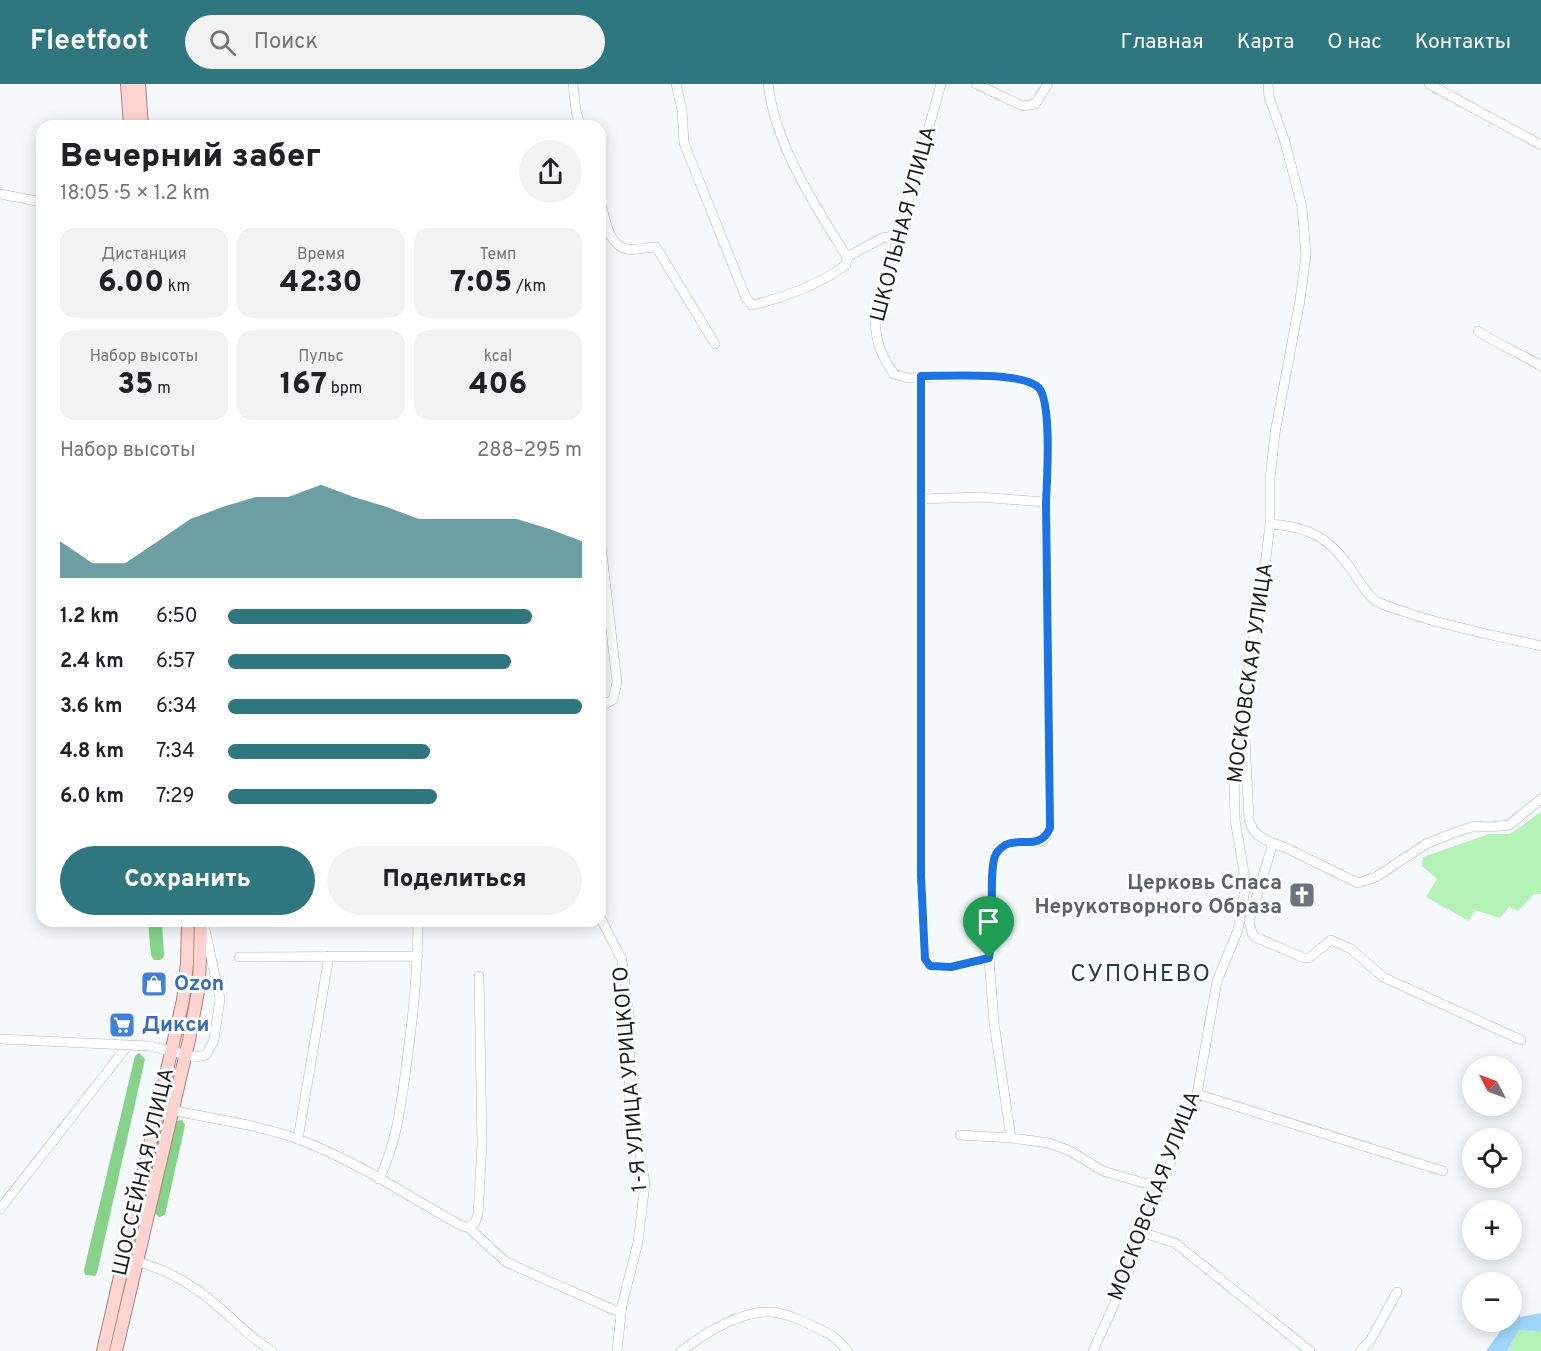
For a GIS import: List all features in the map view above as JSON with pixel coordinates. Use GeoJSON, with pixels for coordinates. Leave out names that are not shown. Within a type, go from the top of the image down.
{"type":"FeatureCollection","features":[{"type":"Feature","properties":{"kind":"main road"},"geometry":{"type":"LineString","coordinates":[[127,84],[130,120]]}},
{"type":"Feature","properties":{"kind":"main road"},"geometry":{"type":"LineString","coordinates":[[139,84],[142,120]]}},
{"type":"Feature","properties":{"kind":"main road","name":"ШОССЕЙНАЯ УЛИЦА"},"geometry":{"type":"LineString","coordinates":[[103,1351],[186,980],[188,927]]}},
{"type":"Feature","properties":{"kind":"main road","name":"ШОССЕЙНАЯ УЛИЦА"},"geometry":{"type":"LineString","coordinates":[[116,1351],[186,1054],[199,986],[202,927]]}},
{"type":"Feature","properties":{"kind":"street"},"geometry":{"type":"LineString","coordinates":[[573,84],[578,120]]}},
{"type":"Feature","properties":{"kind":"street"},"geometry":{"type":"LineString","coordinates":[[676,84],[682,110],[684,143],[746,298],[753,304],[791,292],[834,274],[846,265],[847,257],[811,198],[784,142],[770,102],[768,84]]}},
{"type":"Feature","properties":{"kind":"street","name":"ШКОЛЬНАЯ УЛИЦА"},"geometry":{"type":"LineString","coordinates":[[941,84],[875,319],[876,339],[894,375],[908,378],[921,376],[1013,378],[1030,382],[1039,388],[1045,399],[1048,468],[1046,502],[1050,828],[1046,837],[1037,843],[1012,842],[1003,845],[994,857],[992,935],[989,958],[994,1023],[1011,1138]]}},
{"type":"Feature","properties":{"kind":"street"},"geometry":{"type":"LineString","coordinates":[[976,84],[1023,106],[1035,104],[1048,84]]}},
{"type":"Feature","properties":{"kind":"street","name":"МОСКОВСКАЯ УЛИЦА"},"geometry":{"type":"LineString","coordinates":[[1093,1351],[1144,1233],[1197,1094],[1217,981],[1238,930],[1246,884],[1235,813],[1234,767],[1270,524],[1270,479],[1275,433],[1300,300],[1306,255],[1302,207],[1285,142],[1269,97],[1268,84]]}},
{"type":"Feature","properties":{"kind":"street"},"geometry":{"type":"LineString","coordinates":[[1429,84],[1541,146]]}},
{"type":"Feature","properties":{"kind":"street"},"geometry":{"type":"LineString","coordinates":[[0,194],[36,201]]}},
{"type":"Feature","properties":{"kind":"street"},"geometry":{"type":"LineString","coordinates":[[606,220],[610,234],[619,246],[629,250],[656,247],[715,344]]}},
{"type":"Feature","properties":{"kind":"street"},"geometry":{"type":"LineString","coordinates":[[847,257],[882,238],[899,235]]}},
{"type":"Feature","properties":{"kind":"street"},"geometry":{"type":"LineString","coordinates":[[1478,331],[1494,342],[1522,354],[1541,366]]}},
{"type":"Feature","properties":{"kind":"street"},"geometry":{"type":"LineString","coordinates":[[921,376],[921,876],[925,959],[930,966],[945,968],[989,958]]}},
{"type":"Feature","properties":{"kind":"street"},"geometry":{"type":"LineString","coordinates":[[920,499],[979,497],[1046,502]]}},
{"type":"Feature","properties":{"kind":"street"},"geometry":{"type":"LineString","coordinates":[[1270,524],[1293,526],[1311,532],[1330,543],[1366,591],[1374,600],[1386,606],[1427,620],[1541,646]]}},
{"type":"Feature","properties":{"kind":"street"},"geometry":{"type":"LineString","coordinates":[[606,579],[616,682],[613,700],[606,703]]}},
{"type":"Feature","properties":{"kind":"street"},"geometry":{"type":"LineString","coordinates":[[1241,731],[1245,739],[1251,828],[1257,835],[1358,883],[1376,877],[1426,844],[1453,833],[1475,826],[1509,825],[1541,799]]}},
{"type":"Feature","properties":{"kind":"street"},"geometry":{"type":"LineString","coordinates":[[1273,843],[1250,915],[1250,927],[1255,937],[1304,958],[1309,958],[1331,940],[1351,949],[1383,977],[1521,1040]]}},
{"type":"Feature","properties":{"kind":"street"},"geometry":{"type":"LineString","coordinates":[[0,1039],[158,1047],[202,1056],[209,1052],[214,1040],[220,1006],[219,990],[203,927]]}},
{"type":"Feature","properties":{"kind":"street"},"geometry":{"type":"LineString","coordinates":[[378,1179],[387,1160],[400,1115],[411,1038],[418,956],[418,927]]}},
{"type":"Feature","properties":{"kind":"street","name":"1-Я УЛИЦА УРИЦКОГО"},"geometry":{"type":"LineString","coordinates":[[605,927],[622,960],[630,1022],[629,1092],[645,1183],[638,1242],[621,1314],[617,1351]]}},
{"type":"Feature","properties":{"kind":"street"},"geometry":{"type":"LineString","coordinates":[[298,1139],[329,956]]}},
{"type":"Feature","properties":{"kind":"street"},"geometry":{"type":"LineString","coordinates":[[239,957],[418,956]]}},
{"type":"Feature","properties":{"kind":"street"},"geometry":{"type":"LineString","coordinates":[[468,1227],[475,1223],[477,1215],[482,1144],[479,976]]}},
{"type":"Feature","properties":{"kind":"street"},"geometry":{"type":"LineString","coordinates":[[0,1209],[128,1045]]}},
{"type":"Feature","properties":{"kind":"street"},"geometry":{"type":"LineString","coordinates":[[1197,1094],[1443,1171]]}},
{"type":"Feature","properties":{"kind":"street"},"geometry":{"type":"LineString","coordinates":[[158,1107],[255,1127],[298,1139],[378,1179],[462,1226],[468,1227],[512,1265],[621,1314]]}},
{"type":"Feature","properties":{"kind":"street"},"geometry":{"type":"LineString","coordinates":[[960,1135],[1049,1143],[1070,1151],[1103,1171],[1161,1188]]}},
{"type":"Feature","properties":{"kind":"street"},"geometry":{"type":"LineString","coordinates":[[1144,1233],[1175,1243],[1310,1351]]}},
{"type":"Feature","properties":{"kind":"street"},"geometry":{"type":"LineString","coordinates":[[136,1261],[154,1267],[196,1289],[248,1334],[272,1351]]}},
{"type":"Feature","properties":{"kind":"street"},"geometry":{"type":"LineString","coordinates":[[1360,1351],[1370,1341],[1397,1292]]}},
{"type":"Feature","properties":{"kind":"street"},"geometry":{"type":"LineString","coordinates":[[681,1351],[697,1339],[738,1317],[770,1312],[798,1319],[831,1335],[848,1351]]}},
{"type":"Feature","properties":{"kind":"green space"},"geometry":{"type":"Polygon","coordinates":[[[1541,812],[1541,894],[1534,894],[1518,911],[1509,907],[1500,918],[1475,910],[1469,921],[1426,897],[1437,879],[1422,866],[1423,857],[1489,834],[1510,834],[1541,812]]]}},
{"type":"Feature","properties":{"kind":"green space"},"geometry":{"type":"Polygon","coordinates":[[[149,927],[162,927],[164,957],[154,960],[151,955],[149,927]]]}},
{"type":"Feature","properties":{"kind":"green space"},"geometry":{"type":"Polygon","coordinates":[[[139,1053],[145,1059],[97,1273],[95,1276],[85,1275],[84,1270],[135,1056],[139,1053]]]}},
{"type":"Feature","properties":{"kind":"green space"},"geometry":{"type":"Polygon","coordinates":[[[182,1120],[185,1125],[165,1215],[159,1217],[155,1213],[175,1121],[182,1120]]]}},
{"type":"Feature","properties":{"kind":"green space"},"geometry":{"type":"Polygon","coordinates":[[[1541,1330],[1541,1351],[1507,1351],[1518,1332],[1541,1330]]]}},
{"type":"Feature","properties":{"kind":"water"},"geometry":{"type":"Polygon","coordinates":[[[1541,1313],[1541,1330],[1538,1332],[1522,1330],[1522,1317],[1541,1313]]]}},
{"type":"Feature","properties":{"kind":"water"},"geometry":{"type":"Polygon","coordinates":[[[1500,1332],[1518,1332],[1507,1351],[1486,1351],[1500,1332]]]}},
{"type":"Feature","properties":{"kind":"place","name":"Церковь Спаса Нерукотворного Образа"},"geometry":{"type":"Point","coordinates":[1302,895]}},
{"type":"Feature","properties":{"kind":"place","name":"Ozon"},"geometry":{"type":"Point","coordinates":[154,984]}},
{"type":"Feature","properties":{"kind":"place","name":"Дикси"},"geometry":{"type":"Point","coordinates":[122,1025]}},
{"type":"Feature","properties":{"kind":"district","name":"СУПОНЕВО"},"geometry":{"type":"Point","coordinates":[1141,975]}},
{"type":"Feature","properties":{"kind":"route"},"geometry":{"type":"LineString","coordinates":[[921,376],[1013,378],[1030,382],[1039,388],[1045,399],[1048,468],[1046,502],[1050,828],[1046,837],[1037,843],[1012,842],[1003,845],[994,857],[992,935],[989,958],[939,968],[930,966],[925,959],[921,876],[921,376]]}}]}
